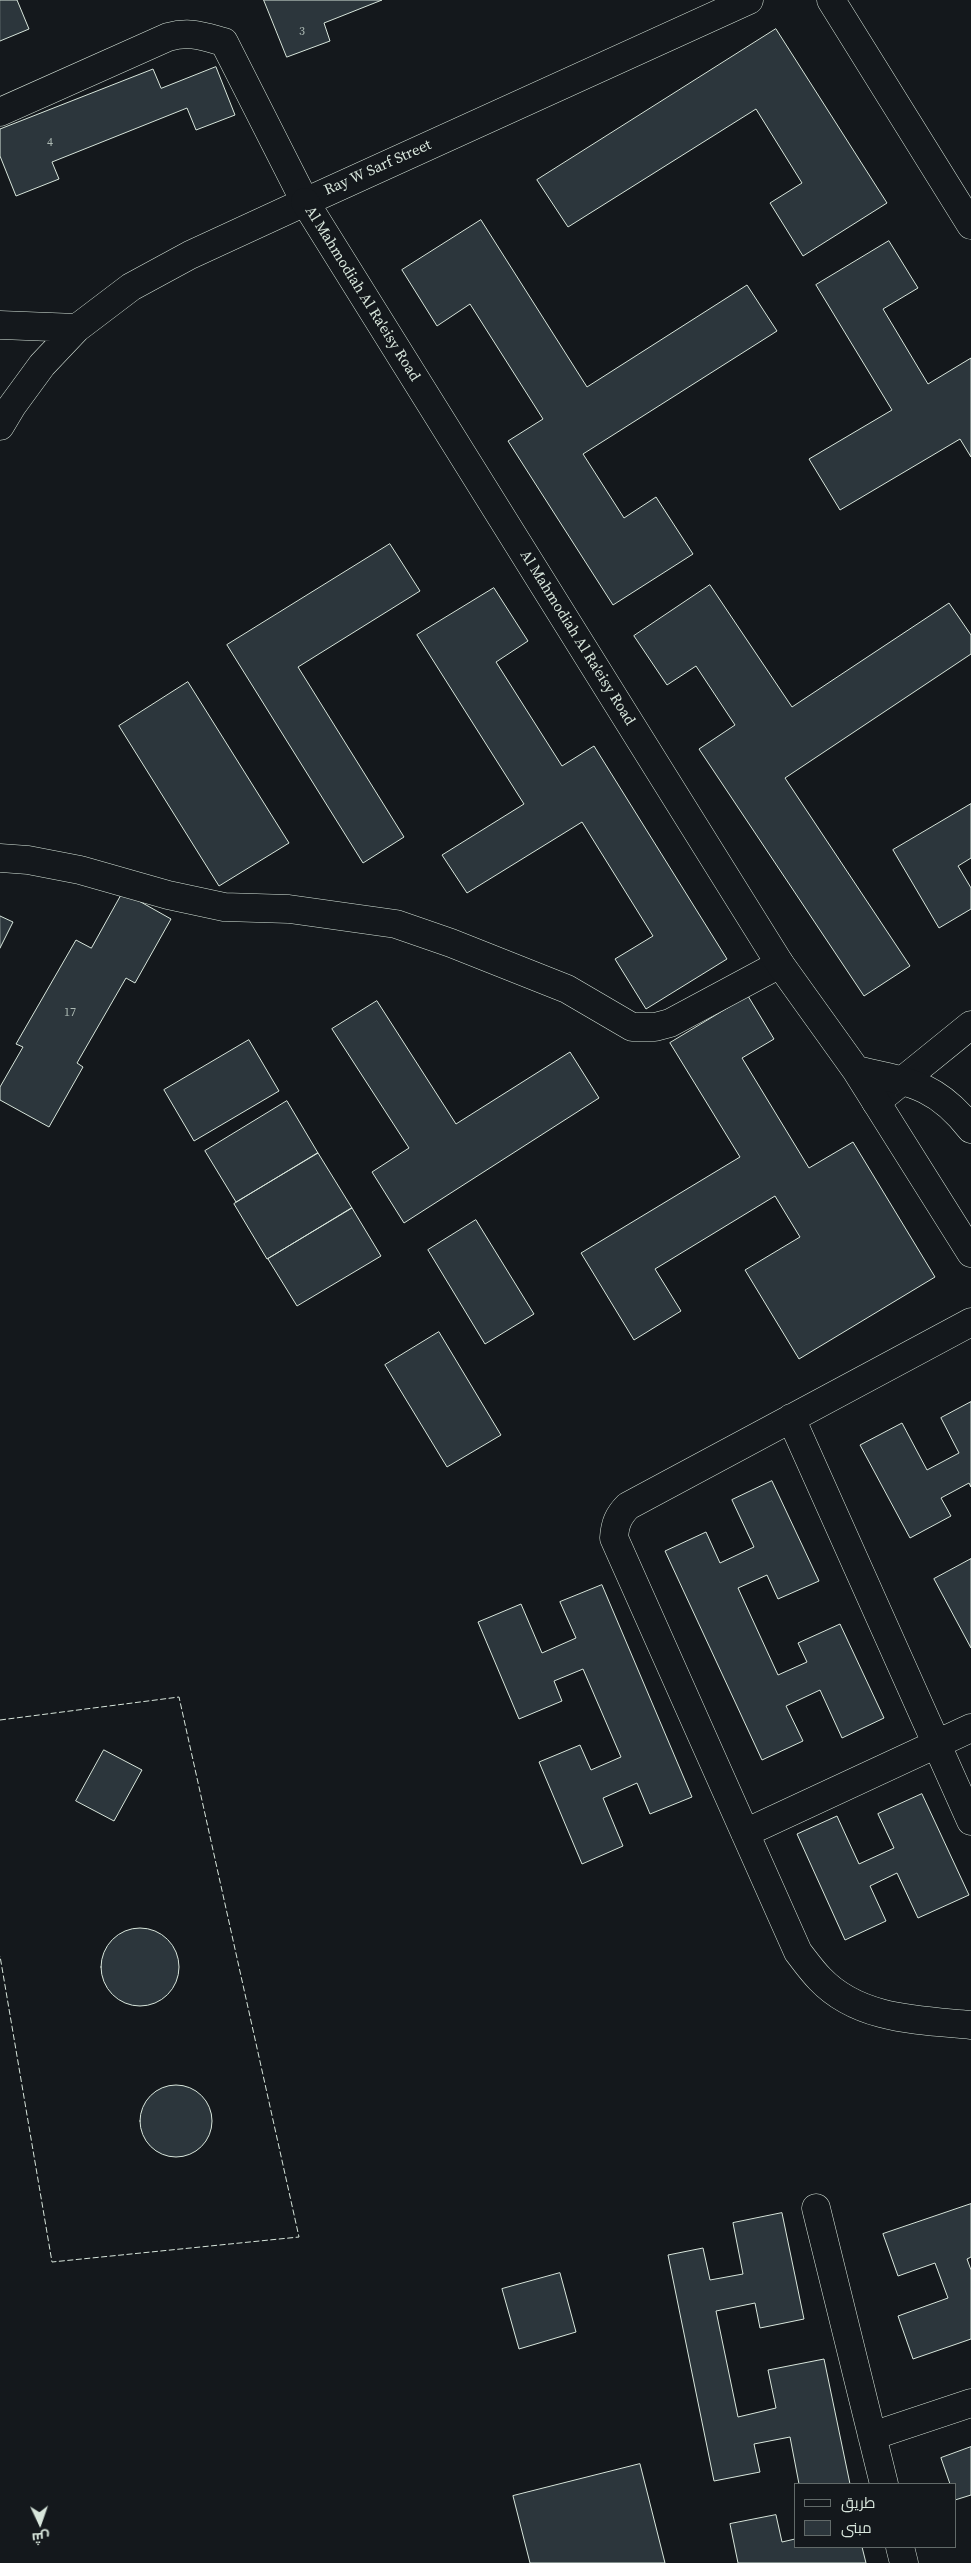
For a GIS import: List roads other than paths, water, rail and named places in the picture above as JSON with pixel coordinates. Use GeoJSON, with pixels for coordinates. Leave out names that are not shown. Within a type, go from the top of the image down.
{"type":"FeatureCollection","features":[{"type":"Feature","properties":{"kind":"street","name":"Ray W Sarf Street"},"geometry":{"type":"LineString","coordinates":[[0,426],[42,365],[77,328],[130,287],[190,256],[304,202],[749,0]]}},
{"type":"Feature","properties":{"kind":"street"},"geometry":{"type":"LineString","coordinates":[[831,0],[971,225]]}},
{"type":"Feature","properties":{"kind":"street","name":"Al Mahmodiah Al Ra'eisy Road"},"geometry":{"type":"LineString","coordinates":[[0,112],[168,37],[184,33],[200,35],[224,42],[304,202],[780,964],[856,1070],[971,1253]]}},
{"type":"Feature","properties":{"kind":"street"},"geometry":{"type":"LineString","coordinates":[[0,325],[77,328]]}},
{"type":"Feature","properties":{"kind":"street"},"geometry":{"type":"LineString","coordinates":[[0,858],[28,860],[80,870],[168,895],[224,907],[289,909],[396,924],[567,988],[632,1027],[655,1028],[670,1023],[780,964]]}},
{"type":"Feature","properties":{"kind":"street"},"geometry":{"type":"LineString","coordinates":[[876,1102],[971,1026]]}},
{"type":"Feature","properties":{"kind":"street"},"geometry":{"type":"LineString","coordinates":[[856,1070],[903,1080],[936,1094],[951,1105],[971,1130]]}},
{"type":"Feature","properties":{"kind":"street"},"geometry":{"type":"LineString","coordinates":[[971,1322],[628,1506],[620,1514],[615,1526],[614,1538],[798,1952],[820,1980],[849,2001],[882,2015],[971,2025]]}},
{"type":"Feature","properties":{"kind":"street"},"geometry":{"type":"LineString","coordinates":[[791,1418],[971,1821]]}},
{"type":"Feature","properties":{"kind":"street"},"geometry":{"type":"LineString","coordinates":[[744,1833],[971,1728]]}},
{"type":"Feature","properties":{"kind":"street"},"geometry":{"type":"LineString","coordinates":[[816,2208],[884,2483]]}},
{"type":"Feature","properties":{"kind":"street"},"geometry":{"type":"LineString","coordinates":[[872,2436],[971,2402]]}},
{"type":"Feature","properties":{"kind":"street"},"geometry":{"type":"LineString","coordinates":[[900,2548],[904,2563]]}}]}
